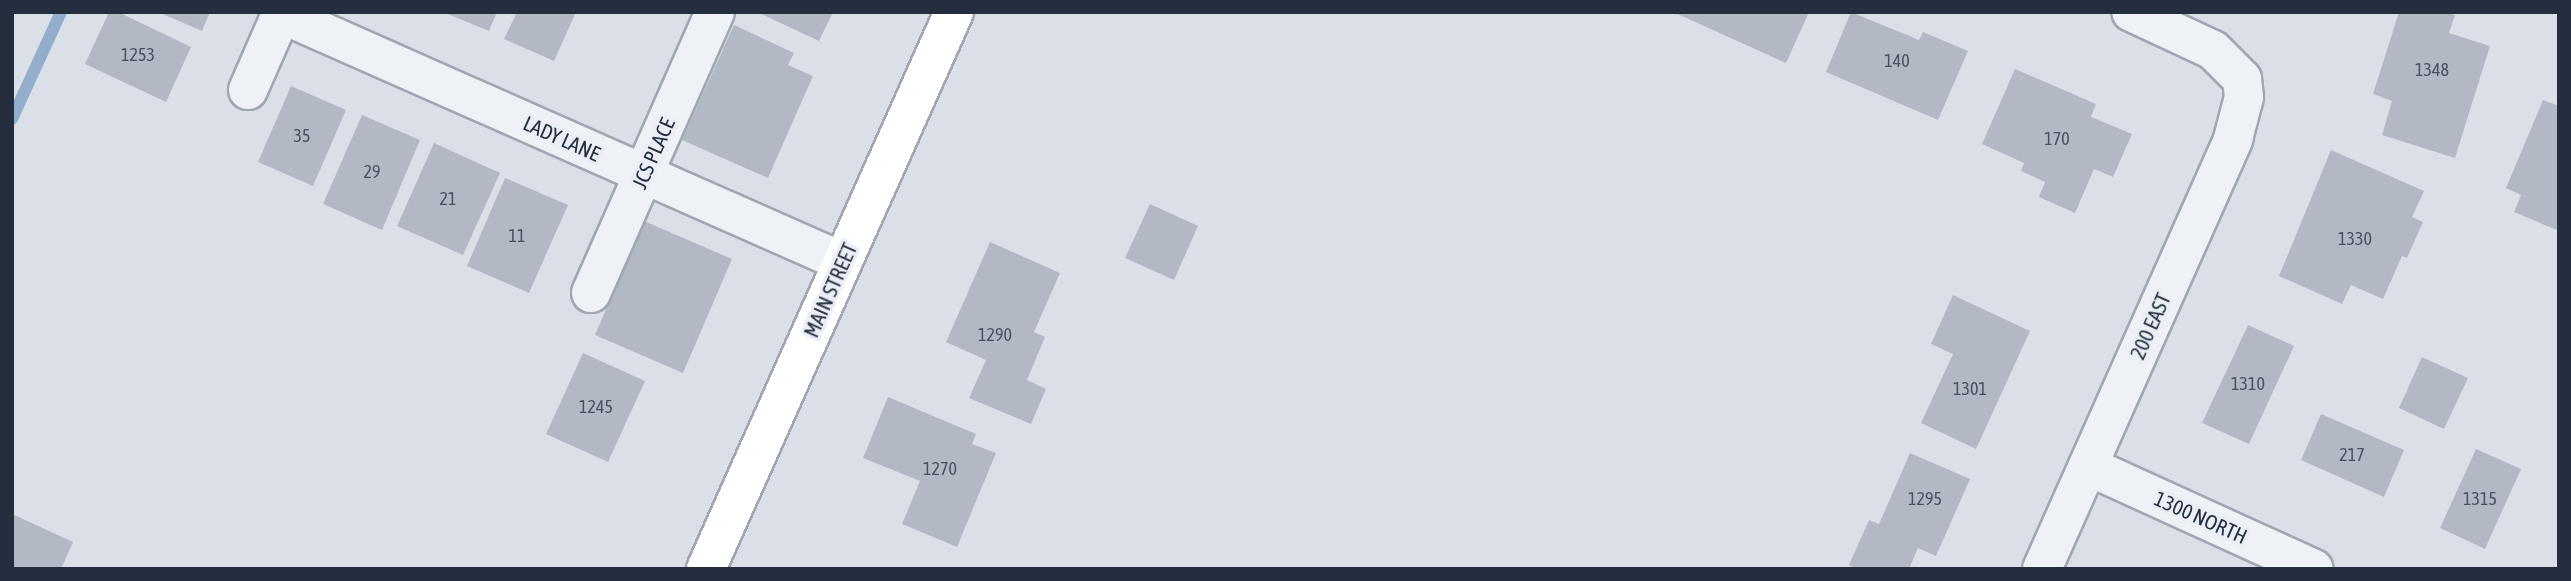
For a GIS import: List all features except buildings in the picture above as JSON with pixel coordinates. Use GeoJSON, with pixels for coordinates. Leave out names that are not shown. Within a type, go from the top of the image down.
{"type":"FeatureCollection","features":[{"type":"Feature","properties":{"kind":"main road","name":"MAIN STREET"},"geometry":{"type":"LineString","coordinates":[[706,569],[954,12]]}},
{"type":"Feature","properties":{"kind":"street","name":"JCS PLACE"},"geometry":{"type":"LineString","coordinates":[[591,293],[715,12]]}},
{"type":"Feature","properties":{"kind":"street","name":"200 EAST"},"geometry":{"type":"LineString","coordinates":[[2042,569],[2233,139],[2244,97],[2242,79],[2213,50],[2131,12]]}},
{"type":"Feature","properties":{"kind":"street","name":"LADY LANE"},"geometry":{"type":"LineString","coordinates":[[282,13],[843,262]]}},
{"type":"Feature","properties":{"kind":"street"},"geometry":{"type":"LineString","coordinates":[[248,90],[282,13]]}},
{"type":"Feature","properties":{"kind":"street","name":"1300 NORTH"},"geometry":{"type":"LineString","coordinates":[[2088,466],[2314,569]]}},
{"type":"Feature","properties":{"kind":"waterway"},"geometry":{"type":"LineString","coordinates":[[12,119],[61,12]]}}]}
